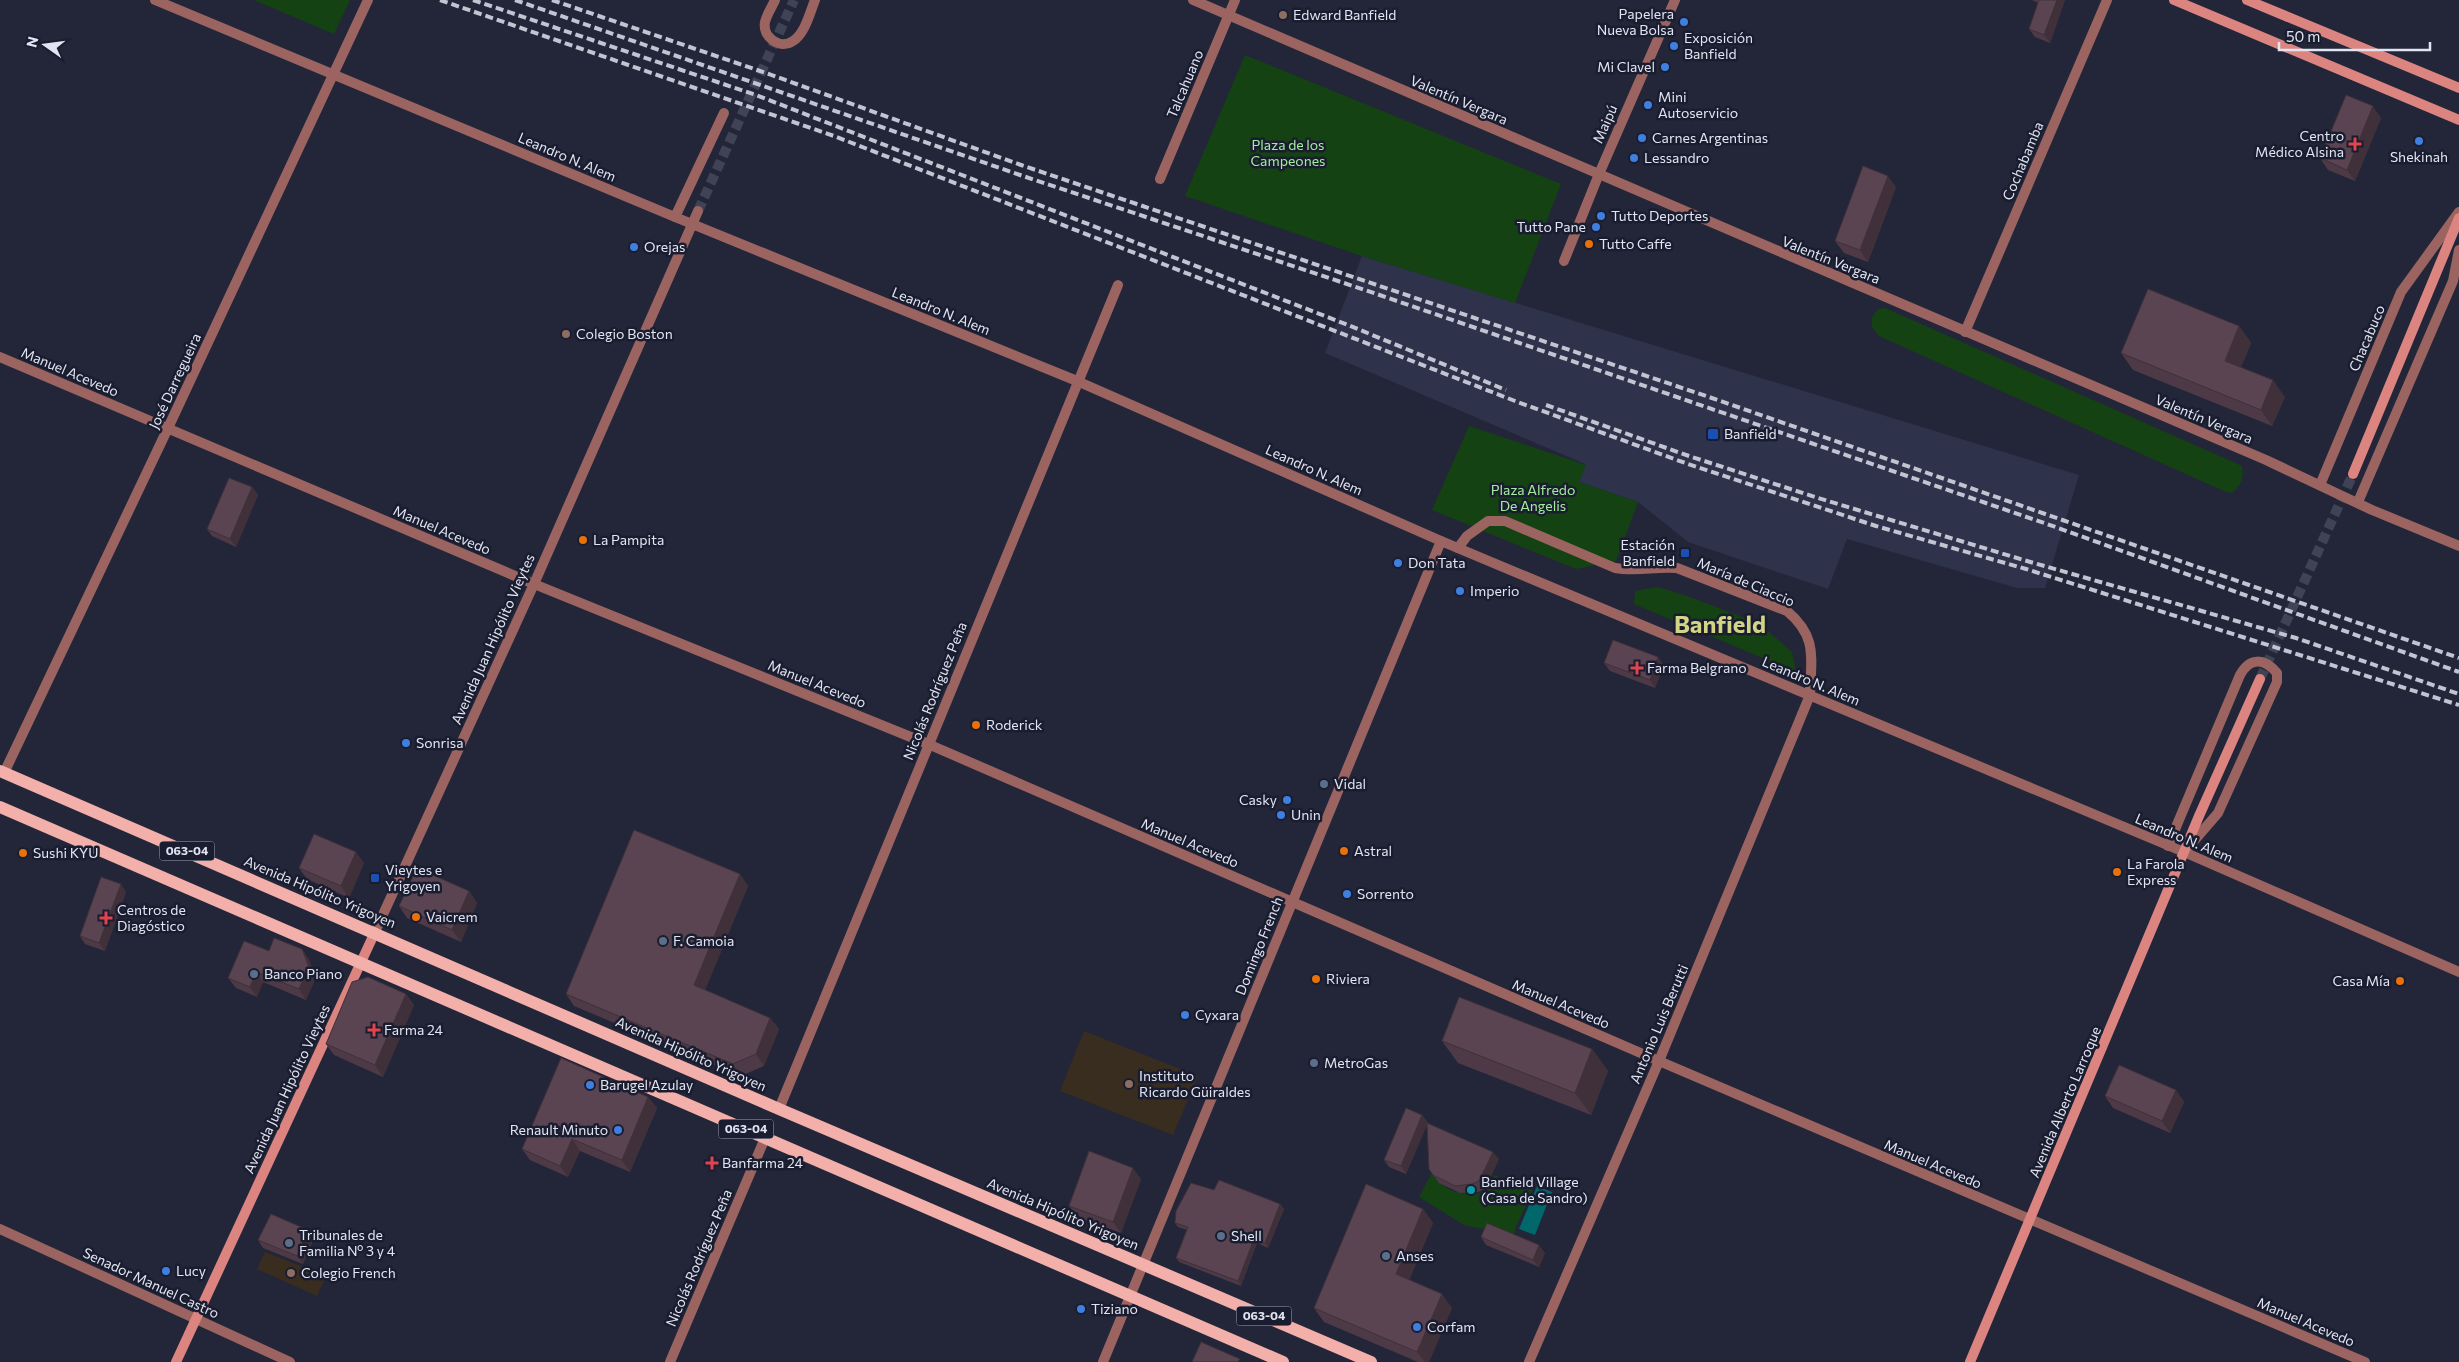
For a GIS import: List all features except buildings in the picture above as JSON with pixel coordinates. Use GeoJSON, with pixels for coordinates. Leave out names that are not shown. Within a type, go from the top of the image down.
{"type":"FeatureCollection","features":[{"type":"Feature","properties":{"kind":"main road","name":"Avenida Hipólito Yrigoyen"},"geometry":{"type":"LineString","coordinates":[[2,772],[779,1109],[1371,1362]]}},
{"type":"Feature","properties":{"kind":"main road","name":"063-04"},"geometry":{"type":"LineString","coordinates":[[0,807],[1284,1362]]}},
{"type":"Feature","properties":{"kind":"street","name":"Leandro N. Alem"},"geometry":{"type":"LineString","coordinates":[[155,0],[675,217],[1077,381],[1440,541],[2184,852],[2459,972]]}},
{"type":"Feature","properties":{"kind":"street","name":"José Darregueira"},"geometry":{"type":"LineString","coordinates":[[2,772],[168,428],[368,0]]}},
{"type":"Feature","properties":{"kind":"street"},"geometry":{"type":"LineString","coordinates":[[775,0],[765,21],[765,30],[772,40],[782,44],[794,41],[799,36],[815,0]]}},
{"type":"Feature","properties":{"kind":"street","name":"Valentín Vergara"},"geometry":{"type":"LineString","coordinates":[[1193,0],[2459,546]]}},
{"type":"Feature","properties":{"kind":"street","name":"Talcahuano"},"geometry":{"type":"LineString","coordinates":[[1160,180],[1235,0]]}},
{"type":"Feature","properties":{"kind":"street","name":"Maipú"},"geometry":{"type":"LineString","coordinates":[[1564,261],[1598,174],[1675,0]]}},
{"type":"Feature","properties":{"kind":"street","name":"Cochabamba"},"geometry":{"type":"LineString","coordinates":[[1964,332],[2107,0]]}},
{"type":"Feature","properties":{"kind":"street"},"geometry":{"type":"LineString","coordinates":[[2174,0],[2459,120]]}},
{"type":"Feature","properties":{"kind":"street"},"geometry":{"type":"LineString","coordinates":[[2247,0],[2459,88]]}},
{"type":"Feature","properties":{"kind":"street"},"geometry":{"type":"LineString","coordinates":[[675,217],[724,113]]}},
{"type":"Feature","properties":{"kind":"street","name":"Avenida Juan Hipólito Vieytes"},"geometry":{"type":"LineString","coordinates":[[176,1362],[534,584],[698,211]]}},
{"type":"Feature","properties":{"kind":"street","name":"Chacabuco"},"geometry":{"type":"LineString","coordinates":[[2320,485],[2401,292],[2459,212]]}},
{"type":"Feature","properties":{"kind":"street"},"geometry":{"type":"LineString","coordinates":[[2353,474],[2459,218]]}},
{"type":"Feature","properties":{"kind":"street"},"geometry":{"type":"LineString","coordinates":[[2358,502],[2453,281],[2459,250]]}},
{"type":"Feature","properties":{"kind":"street","name":"Nicolás Rodríguez Peña"},"geometry":{"type":"LineString","coordinates":[[779,1109],[1118,285]]}},
{"type":"Feature","properties":{"kind":"street","name":"Manuel Acevedo"},"geometry":{"type":"LineString","coordinates":[[0,357],[534,584],[928,744],[1659,1061],[2365,1362]]}},
{"type":"Feature","properties":{"kind":"street","name":"María de Ciaccio"},"geometry":{"type":"LineString","coordinates":[[1458,548],[1467,536],[1488,521],[1505,521],[1615,568],[1634,571],[1659,566],[1677,568],[1787,612],[1801,623],[1807,634],[1812,653],[1810,695]]}},
{"type":"Feature","properties":{"kind":"street","name":"Domingo French"},"geometry":{"type":"LineString","coordinates":[[1104,1362],[1440,541]]}},
{"type":"Feature","properties":{"kind":"street","name":"Avenida Alberto Larroque"},"geometry":{"type":"LineString","coordinates":[[2168,846],[2240,675],[2246,665],[2254,661],[2271,666],[2277,674],[2277,682],[2218,813],[2184,852]]}},
{"type":"Feature","properties":{"kind":"street","name":"Avenida Alberto Larroque"},"geometry":{"type":"LineString","coordinates":[[1970,1362],[2184,852],[2260,679]]}},
{"type":"Feature","properties":{"kind":"street","name":"Antonio Luis Berutti"},"geometry":{"type":"LineString","coordinates":[[1529,1362],[1659,1061],[1810,695]]}},
{"type":"Feature","properties":{"kind":"street","name":"Nicolás Rodríguez Peña"},"geometry":{"type":"LineString","coordinates":[[670,1362],[765,1138]]}},
{"type":"Feature","properties":{"kind":"street","name":"Senador Manuel Castro"},"geometry":{"type":"LineString","coordinates":[[0,1229],[290,1362]]}},
{"type":"Feature","properties":{"kind":"shaded area"},"geometry":{"type":"Polygon","coordinates":[[[1362,256],[2079,475],[2045,588],[2017,588],[1847,539],[1828,589],[1688,542],[1638,502],[1579,482],[1585,464],[1325,353],[1362,256]]]}},
{"type":"Feature","properties":{"kind":"shaded area","name":"Instituto Ricardo Güiraldes"},"geometry":{"type":"Polygon","coordinates":[[[1084,1031],[1198,1076],[1173,1135],[1060,1091],[1084,1031]]]}},
{"type":"Feature","properties":{"kind":"shaded area"},"geometry":{"type":"Polygon","coordinates":[[[1537,1186],[1552,1192],[1535,1235],[1519,1229],[1537,1186]]]}},
{"type":"Feature","properties":{"kind":"shaded area","name":"Colegio French"},"geometry":{"type":"Polygon","coordinates":[[[265,1252],[326,1276],[317,1296],[257,1269],[265,1252]]]}},
{"type":"Feature","properties":{"kind":"green space"},"geometry":{"type":"Polygon","coordinates":[[[254,0],[350,0],[334,34],[254,0]]]}},
{"type":"Feature","properties":{"kind":"green space","name":"Plaza de los Campeones"},"geometry":{"type":"Polygon","coordinates":[[[1245,55],[1561,184],[1515,303],[1362,256],[1185,196],[1245,55]]]}},
{"type":"Feature","properties":{"kind":"green space"},"geometry":{"type":"Polygon","coordinates":[[[1885,308],[2242,466],[2243,474],[2240,484],[2232,493],[2226,492],[1879,336],[1872,327],[1872,317],[1878,309],[1885,308]]]}},
{"type":"Feature","properties":{"kind":"green space","name":"Plaza Alfredo De Angelis"},"geometry":{"type":"Polygon","coordinates":[[[1469,426],[1586,465],[1579,482],[1638,502],[1616,561],[1576,569],[1432,510],[1469,426]]]}},
{"type":"Feature","properties":{"kind":"green space"},"geometry":{"type":"Polygon","coordinates":[[[1658,587],[1750,620],[1768,631],[1792,652],[1796,672],[1634,604],[1635,591],[1658,587]]]}},
{"type":"Feature","properties":{"kind":"green space"},"geometry":{"type":"Polygon","coordinates":[[[1434,1169],[1440,1183],[1447,1188],[1462,1193],[1471,1194],[1487,1191],[1494,1175],[1504,1179],[1520,1177],[1536,1183],[1515,1229],[1514,1240],[1492,1231],[1464,1225],[1419,1197],[1434,1169]]]}},
{"type":"Feature","properties":{"kind":"tunnel"},"geometry":{"type":"LineString","coordinates":[[698,211],[794,0]]}},
{"type":"Feature","properties":{"kind":"tunnel"},"geometry":{"type":"LineString","coordinates":[[2260,679],[2353,474]]}},
{"type":"Feature","properties":{"kind":"railway"},"geometry":{"type":"LineString","coordinates":[[440,0],[834,136],[1515,401],[1688,464],[1876,526],[2026,569],[2459,705]]}},
{"type":"Feature","properties":{"kind":"railway"},"geometry":{"type":"LineString","coordinates":[[473,0],[756,95],[1348,325],[1506,390]]}},
{"type":"Feature","properties":{"kind":"railway"},"geometry":{"type":"LineString","coordinates":[[515,0],[1020,175],[1365,290],[2047,524],[2459,672]]}},
{"type":"Feature","properties":{"kind":"railway"},"geometry":{"type":"LineString","coordinates":[[552,0],[766,73],[1021,165],[1709,397],[2459,658]]}},
{"type":"Feature","properties":{"kind":"railway"},"geometry":{"type":"LineString","coordinates":[[1546,405],[1689,456],[1818,498],[2027,561],[2296,638],[2459,694]]}},
{"type":"Feature","properties":{"kind":"place","name":"Edward Banfield"},"geometry":{"type":"Point","coordinates":[1283,15]}},
{"type":"Feature","properties":{"kind":"place","name":"Papelera Nueva Bolsa"},"geometry":{"type":"Point","coordinates":[1684,22]}},
{"type":"Feature","properties":{"kind":"place","name":"Exposición Banfield"},"geometry":{"type":"Point","coordinates":[1674,46]}},
{"type":"Feature","properties":{"kind":"place","name":"Mi Clavel"},"geometry":{"type":"Point","coordinates":[1665,67]}},
{"type":"Feature","properties":{"kind":"place","name":"Mini Autoservicio"},"geometry":{"type":"Point","coordinates":[1648,105]}},
{"type":"Feature","properties":{"kind":"place","name":"Carnes Argentinas"},"geometry":{"type":"Point","coordinates":[1642,138]}},
{"type":"Feature","properties":{"kind":"place","name":"Shekinah"},"geometry":{"type":"Point","coordinates":[2419,141]}},
{"type":"Feature","properties":{"kind":"place","name":"Centro Médico Alsina"},"geometry":{"type":"Point","coordinates":[2355,144]}},
{"type":"Feature","properties":{"kind":"place","name":"Lessandro"},"geometry":{"type":"Point","coordinates":[1634,158]}},
{"type":"Feature","properties":{"kind":"place","name":"Tutto Deportes"},"geometry":{"type":"Point","coordinates":[1601,216]}},
{"type":"Feature","properties":{"kind":"place","name":"Tutto Pane"},"geometry":{"type":"Point","coordinates":[1596,227]}},
{"type":"Feature","properties":{"kind":"place","name":"Tutto Caffe"},"geometry":{"type":"Point","coordinates":[1589,244]}},
{"type":"Feature","properties":{"kind":"place","name":"Orejas"},"geometry":{"type":"Point","coordinates":[634,247]}},
{"type":"Feature","properties":{"kind":"place","name":"Colegio Boston"},"geometry":{"type":"Point","coordinates":[566,334]}},
{"type":"Feature","properties":{"kind":"place","name":"Banfield"},"geometry":{"type":"Point","coordinates":[1713,434]}},
{"type":"Feature","properties":{"kind":"place","name":"La Pampita"},"geometry":{"type":"Point","coordinates":[583,540]}},
{"type":"Feature","properties":{"kind":"place","name":"Estación Banfield"},"geometry":{"type":"Point","coordinates":[1685,553]}},
{"type":"Feature","properties":{"kind":"place","name":"Don Tata"},"geometry":{"type":"Point","coordinates":[1398,563]}},
{"type":"Feature","properties":{"kind":"place","name":"Imperio"},"geometry":{"type":"Point","coordinates":[1460,591]}},
{"type":"Feature","properties":{"kind":"place","name":"Farma Belgrano"},"geometry":{"type":"Point","coordinates":[1637,668]}},
{"type":"Feature","properties":{"kind":"place","name":"Roderick"},"geometry":{"type":"Point","coordinates":[976,725]}},
{"type":"Feature","properties":{"kind":"place","name":"Sonrisa"},"geometry":{"type":"Point","coordinates":[406,743]}},
{"type":"Feature","properties":{"kind":"place","name":"Vidal"},"geometry":{"type":"Point","coordinates":[1324,784]}},
{"type":"Feature","properties":{"kind":"place","name":"Casky"},"geometry":{"type":"Point","coordinates":[1287,800]}},
{"type":"Feature","properties":{"kind":"place","name":"Unin"},"geometry":{"type":"Point","coordinates":[1281,815]}},
{"type":"Feature","properties":{"kind":"place","name":"Astral"},"geometry":{"type":"Point","coordinates":[1344,851]}},
{"type":"Feature","properties":{"kind":"place","name":"Sushi KYU"},"geometry":{"type":"Point","coordinates":[23,853]}},
{"type":"Feature","properties":{"kind":"place","name":"La Farola Express"},"geometry":{"type":"Point","coordinates":[2117,872]}},
{"type":"Feature","properties":{"kind":"place","name":"Vieytes e Yrigoyen"},"geometry":{"type":"Point","coordinates":[375,878]}},
{"type":"Feature","properties":{"kind":"place","name":"Sorrento"},"geometry":{"type":"Point","coordinates":[1347,894]}},
{"type":"Feature","properties":{"kind":"place","name":"Vaicrem"},"geometry":{"type":"Point","coordinates":[416,917]}},
{"type":"Feature","properties":{"kind":"place","name":"Centros de Diagóstico"},"geometry":{"type":"Point","coordinates":[106,918]}},
{"type":"Feature","properties":{"kind":"place","name":"F. Camoia"},"geometry":{"type":"Point","coordinates":[663,941]}},
{"type":"Feature","properties":{"kind":"place","name":"Banco Piano"},"geometry":{"type":"Point","coordinates":[254,974]}},
{"type":"Feature","properties":{"kind":"place","name":"Riviera"},"geometry":{"type":"Point","coordinates":[1316,979]}},
{"type":"Feature","properties":{"kind":"place","name":"Casa Mía"},"geometry":{"type":"Point","coordinates":[2400,981]}},
{"type":"Feature","properties":{"kind":"place","name":"Cyxara"},"geometry":{"type":"Point","coordinates":[1185,1015]}},
{"type":"Feature","properties":{"kind":"place","name":"Farma 24"},"geometry":{"type":"Point","coordinates":[374,1030]}},
{"type":"Feature","properties":{"kind":"place","name":"MetroGas"},"geometry":{"type":"Point","coordinates":[1314,1063]}},
{"type":"Feature","properties":{"kind":"place","name":"Instituto Ricardo Güiraldes"},"geometry":{"type":"Point","coordinates":[1129,1084]}},
{"type":"Feature","properties":{"kind":"place","name":"Barugel Azulay"},"geometry":{"type":"Point","coordinates":[590,1085]}},
{"type":"Feature","properties":{"kind":"place","name":"Renault Minuto"},"geometry":{"type":"Point","coordinates":[618,1130]}},
{"type":"Feature","properties":{"kind":"place","name":"Banfarma 24"},"geometry":{"type":"Point","coordinates":[712,1163]}},
{"type":"Feature","properties":{"kind":"place","name":"Banfield Village (Casa de Sandro)"},"geometry":{"type":"Point","coordinates":[1471,1190]}},
{"type":"Feature","properties":{"kind":"place","name":"Shell"},"geometry":{"type":"Point","coordinates":[1221,1236]}},
{"type":"Feature","properties":{"kind":"place","name":"Tribunales de Familia Nº 3 y 4"},"geometry":{"type":"Point","coordinates":[289,1243]}},
{"type":"Feature","properties":{"kind":"place","name":"Anses"},"geometry":{"type":"Point","coordinates":[1386,1256]}},
{"type":"Feature","properties":{"kind":"place","name":"Lucy"},"geometry":{"type":"Point","coordinates":[166,1271]}},
{"type":"Feature","properties":{"kind":"place","name":"Colegio French"},"geometry":{"type":"Point","coordinates":[291,1273]}},
{"type":"Feature","properties":{"kind":"place","name":"Tiziano"},"geometry":{"type":"Point","coordinates":[1081,1309]}},
{"type":"Feature","properties":{"kind":"place","name":"Corfam"},"geometry":{"type":"Point","coordinates":[1417,1327]}},
{"type":"Feature","properties":{"kind":"district","name":"Banfield"},"geometry":{"type":"Point","coordinates":[1720,625]}}]}
